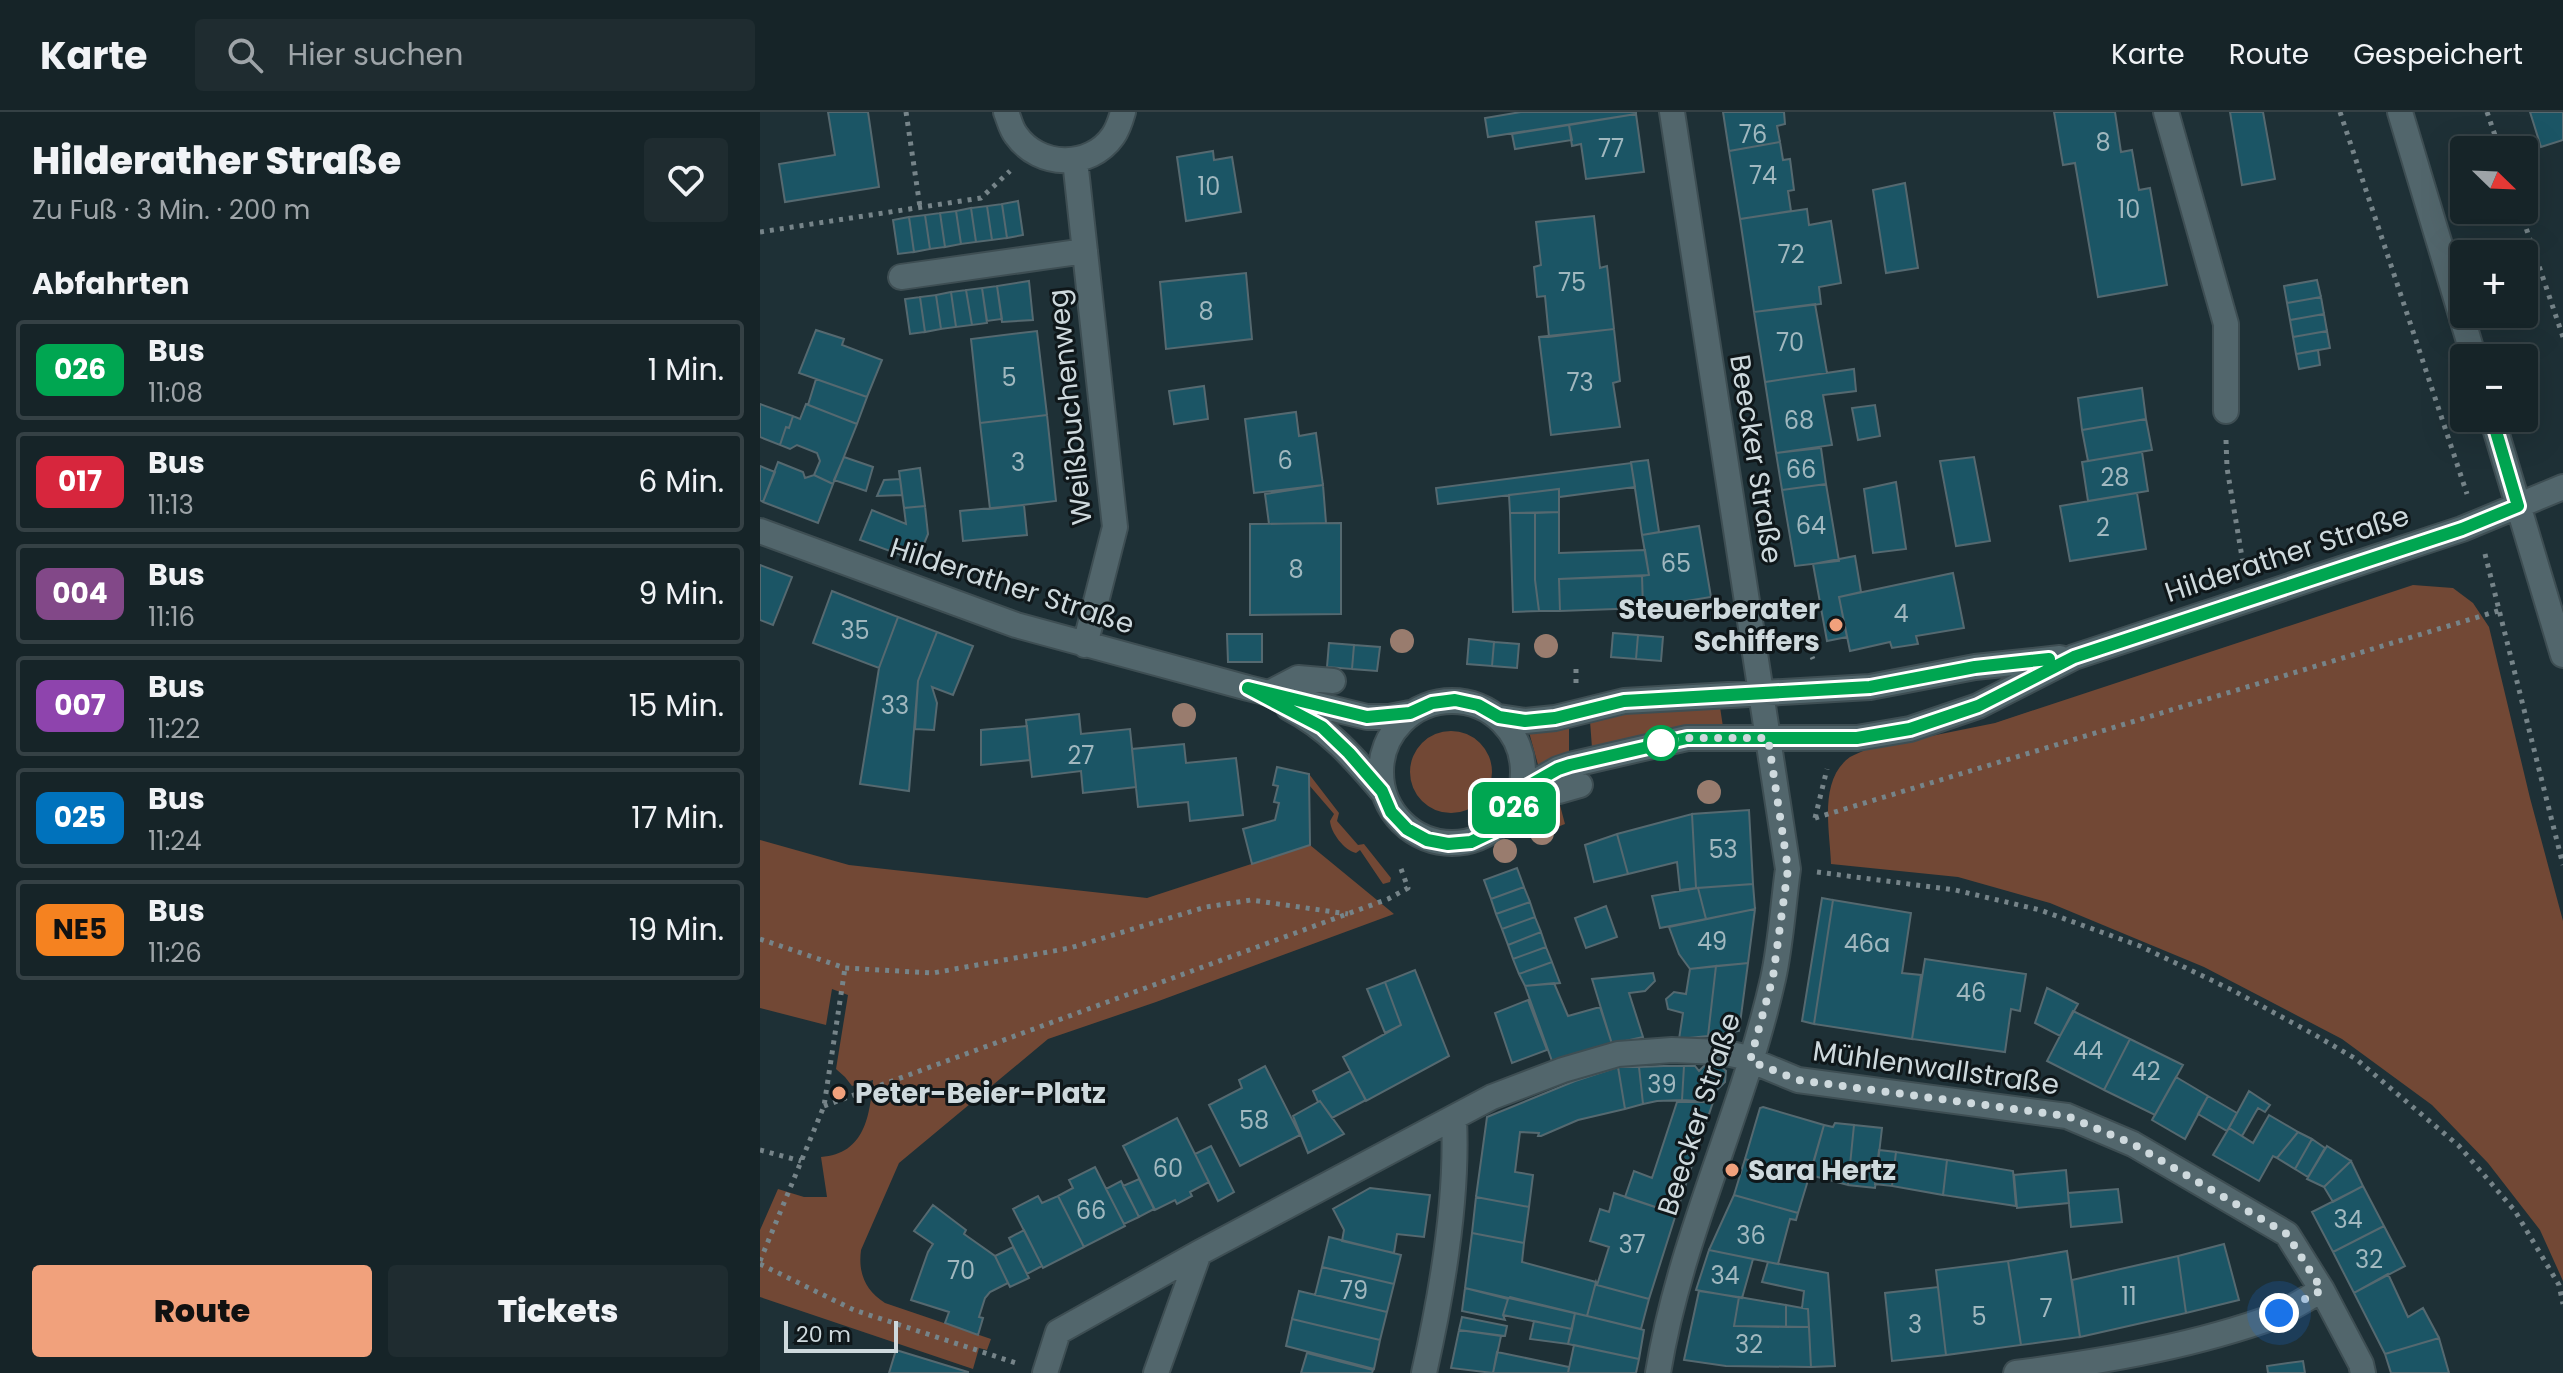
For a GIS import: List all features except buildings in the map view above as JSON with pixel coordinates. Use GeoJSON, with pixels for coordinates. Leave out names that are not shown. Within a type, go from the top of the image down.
{"type":"FeatureCollection","features":[{"type":"Feature","properties":{"kind":"street"},"geometry":{"type":"LineString","coordinates":[[1006,112],[1015,135],[1031,151],[1053,160],[1075,160],[1097,152],[1114,135],[1123,112]]}},
{"type":"Feature","properties":{"kind":"street","name":"Beecker Straße"},"geometry":{"type":"LineString","coordinates":[[1663,1372],[1677,1281],[1750,1061],[1773,977],[1788,869],[1672,112]]}},
{"type":"Feature","properties":{"kind":"street"},"geometry":{"type":"LineString","coordinates":[[2166,112],[2226,324],[2226,411]]}},
{"type":"Feature","properties":{"kind":"street"},"geometry":{"type":"LineString","coordinates":[[2400,112],[2470,344]]}},
{"type":"Feature","properties":{"kind":"street","name":"Weißbuchenweg"},"geometry":{"type":"LineString","coordinates":[[1075,160],[1115,527],[1085,645]]}},
{"type":"Feature","properties":{"kind":"street"},"geometry":{"type":"LineString","coordinates":[[901,277],[1085,251]]}},
{"type":"Feature","properties":{"kind":"street"},"geometry":{"type":"LineString","coordinates":[[2496,432],[2563,655]]}},
{"type":"Feature","properties":{"kind":"street","name":"Hilderather Straße"},"geometry":{"type":"LineString","coordinates":[[1528,786],[1570,765],[1687,738],[1857,738],[1910,729],[1978,706],[2074,657],[2476,523],[2563,487]]}},
{"type":"Feature","properties":{"kind":"street","name":"Hilderather Straße"},"geometry":{"type":"LineString","coordinates":[[760,531],[1016,625],[1085,645],[1367,717],[1410,713]]}},
{"type":"Feature","properties":{"kind":"street","name":"Hilderather Straße"},"geometry":{"type":"LineString","coordinates":[[1499,717],[1525,721],[1555,718],[1624,701],[1870,687],[1975,667],[2074,657]]}},
{"type":"Feature","properties":{"kind":"street"},"geometry":{"type":"LineString","coordinates":[[1258,691],[1298,678],[1333,681]]}},
{"type":"Feature","properties":{"kind":"street","name":"Hilderather Straße"},"geometry":{"type":"LineString","coordinates":[[1258,691],[1322,727],[1382,791]]}},
{"type":"Feature","properties":{"kind":"street"},"geometry":{"type":"LineString","coordinates":[[1455,700],[1478,705],[1499,717],[1515,738],[1528,786],[1511,813],[1494,831],[1471,842],[1448,844],[1427,840],[1407,829],[1391,812],[1382,791],[1381,762],[1391,735],[1410,713],[1432,703],[1455,700]]}},
{"type":"Feature","properties":{"kind":"street"},"geometry":{"type":"LineString","coordinates":[[1528,786],[1559,791],[1580,785]]}},
{"type":"Feature","properties":{"kind":"street","name":"Mühlenwallstraße"},"geometry":{"type":"LineString","coordinates":[[1045,1373],[1058,1332],[1492,1097],[1563,1070],[1618,1054],[1672,1050],[1721,1052],[1798,1080],[2067,1116],[2133,1144],[2287,1234],[2322,1290],[2363,1373]]}},
{"type":"Feature","properties":{"kind":"street"},"geometry":{"type":"LineString","coordinates":[[1424,1373],[1437,1317],[1456,1162],[1454,1119]]}},
{"type":"Feature","properties":{"kind":"street"},"geometry":{"type":"LineString","coordinates":[[1156,1373],[1199,1253]]}},
{"type":"Feature","properties":{"kind":"street"},"geometry":{"type":"LineString","coordinates":[[2016,1373],[2058,1370],[2185,1343],[2264,1320],[2322,1290]]}},
{"type":"Feature","properties":{"kind":"path"},"geometry":{"type":"LineString","coordinates":[[906,112],[920,207]]}},
{"type":"Feature","properties":{"kind":"path"},"geometry":{"type":"LineString","coordinates":[[2340,112],[2476,523],[2501,610],[2563,865]]}},
{"type":"Feature","properties":{"kind":"path"},"geometry":{"type":"LineString","coordinates":[[2487,112],[2495,136]]}},
{"type":"Feature","properties":{"kind":"path"},"geometry":{"type":"LineString","coordinates":[[760,232],[981,198],[1031,151]]}},
{"type":"Feature","properties":{"kind":"path"},"geometry":{"type":"LineString","coordinates":[[2525,224],[2563,337]]}},
{"type":"Feature","properties":{"kind":"path"},"geometry":{"type":"LineString","coordinates":[[2226,411],[2227,468],[2249,598]]}},
{"type":"Feature","properties":{"kind":"path"},"geometry":{"type":"LineString","coordinates":[[1815,818],[2501,610]]}},
{"type":"Feature","properties":{"kind":"path"},"geometry":{"type":"LineString","coordinates":[[824,1106],[1156,982],[1349,914],[1408,888],[1400,866]]}},
{"type":"Feature","properties":{"kind":"path"},"geometry":{"type":"LineString","coordinates":[[1788,869],[1955,890],[2040,910],[2140,946],[2234,991],[2315,1035],[2356,1059],[2459,1146],[2515,1211],[2559,1285],[2563,1304]]}},
{"type":"Feature","properties":{"kind":"path"},"geometry":{"type":"LineString","coordinates":[[760,939],[845,968],[933,973],[1070,948],[1206,907],[1251,900],[1349,914]]}},
{"type":"Feature","properties":{"kind":"path"},"geometry":{"type":"LineString","coordinates":[[845,968],[824,1106],[760,1263],[854,1310],[1045,1373]]}},
{"type":"Feature","properties":{"kind":"path"},"geometry":{"type":"LineString","coordinates":[[760,1150],[801,1161]]}},
{"type":"Feature","properties":{"kind":"shaded area"},"geometry":{"type":"Polygon","coordinates":[[[2413,585],[2453,588],[2473,603],[2489,627],[2563,921],[2563,1281],[2540,1230],[2488,1163],[2432,1105],[2342,1039],[2204,967],[2050,903],[1958,877],[1831,864],[1828,822],[1830,792],[1840,767],[1854,755],[1867,749],[1995,723],[2413,585]]]}},
{"type":"Feature","properties":{"kind":"shaded area"},"geometry":{"type":"Polygon","coordinates":[[[1720,707],[1723,727],[1676,729],[1592,748],[1590,721],[1632,711],[1720,707]]]}},
{"type":"Feature","properties":{"kind":"shaded area"},"geometry":{"type":"Polygon","coordinates":[[[1569,726],[1569,754],[1538,765],[1529,732],[1569,726]]]}},
{"type":"Feature","properties":{"kind":"shaded area"},"geometry":{"type":"Polygon","coordinates":[[[1451,731],[1467,734],[1480,743],[1489,756],[1492,772],[1489,788],[1480,801],[1467,810],[1451,813],[1435,810],[1422,801],[1413,788],[1410,772],[1413,756],[1422,743],[1435,734],[1451,731]]]}},
{"type":"Feature","properties":{"kind":"shaded area"},"geometry":{"type":"Polygon","coordinates":[[[1309,774],[1339,813],[1337,821],[1358,845],[1364,844],[1391,878],[1390,882],[1383,884],[1360,850],[1356,853],[1351,851],[1339,840],[1330,821],[1334,814],[1309,785],[1309,774]]]}},
{"type":"Feature","properties":{"kind":"shaded area"},"geometry":{"type":"Polygon","coordinates":[[[1558,798],[1565,824],[1537,835],[1522,817],[1531,809],[1558,798]]]}},
{"type":"Feature","properties":{"kind":"shaded area"},"geometry":{"type":"Polygon","coordinates":[[[760,840],[849,865],[1147,898],[1310,845],[1394,914],[1048,1039],[899,1163],[861,1250],[864,1280],[885,1303],[991,1339],[987,1350],[979,1348],[973,1369],[760,1297],[760,1230],[778,1189],[804,1197],[827,1197],[821,1157],[847,1149],[856,1141],[867,1119],[873,1080],[852,1086],[836,1069],[848,995],[832,989],[826,1025],[760,1008],[760,840]]]}},
{"type":"Feature","properties":{"kind":"bus line","name":"026"},"geometry":{"type":"LineString","coordinates":[[2049,659],[1975,667],[1870,687],[1624,701],[1555,718],[1525,721],[1499,717],[1478,705],[1455,700],[1432,703],[1410,713],[1367,717],[1248,688],[1322,727],[1382,791],[1391,812],[1407,829],[1427,840],[1448,844],[1471,842],[1494,831],[1511,813],[1521,790],[1570,765],[1687,738],[1857,738],[1910,729],[1978,706],[2074,657],[2462,529],[2518,506],[2496,432]]}},
{"type":"Feature","properties":{"kind":"place","name":"Steuerberater Schiffers"},"geometry":{"type":"Point","coordinates":[1836,625]}},
{"type":"Feature","properties":{"kind":"place","name":"Peter-Beier-Platz"},"geometry":{"type":"Point","coordinates":[839,1093]}},
{"type":"Feature","properties":{"kind":"place","name":"Sara Hertz"},"geometry":{"type":"Point","coordinates":[1732,1170]}},
{"type":"Feature","properties":{"kind":"route"},"geometry":{"type":"LineString","coordinates":[[1661,743],[1687,738],[1768,738],[1788,869],[1773,977],[1750,1061],[1798,1080],[2067,1116],[2133,1144],[2287,1234],[2322,1290],[2279,1313]]}}]}
